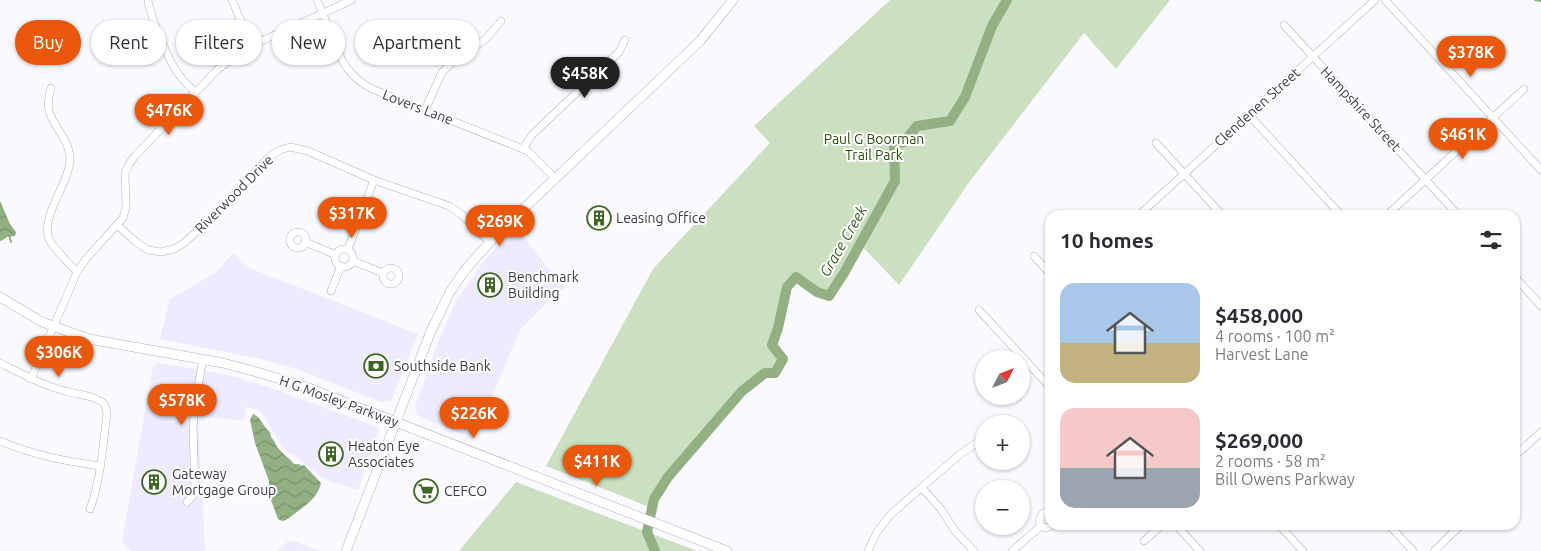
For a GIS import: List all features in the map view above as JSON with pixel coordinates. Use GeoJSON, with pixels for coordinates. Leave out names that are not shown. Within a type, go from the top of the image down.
{"type":"FeatureCollection","features":[{"type":"Feature","properties":{"kind":"main road"},"geometry":{"type":"LineString","coordinates":[[346,551],[431,331],[443,306],[465,270],[489,241],[695,46],[715,25],[733,0]]}},
{"type":"Feature","properties":{"kind":"main road","name":"H G Mosley Parkway"},"geometry":{"type":"LineString","coordinates":[[0,297],[33,317],[99,342],[203,359],[251,370],[290,382],[728,551]]}},
{"type":"Feature","properties":{"kind":"street"},"geometry":{"type":"LineString","coordinates":[[148,0],[172,65],[195,92]]}},
{"type":"Feature","properties":{"kind":"street"},"geometry":{"type":"LineString","coordinates":[[232,0],[240,20]]}},
{"type":"Feature","properties":{"kind":"street","name":"Lovers Lane"},"geometry":{"type":"LineString","coordinates":[[317,0],[342,60],[353,77],[372,89],[523,149],[532,154],[555,178]]}},
{"type":"Feature","properties":{"kind":"street"},"geometry":{"type":"LineString","coordinates":[[262,41],[352,0]]}},
{"type":"Feature","properties":{"kind":"street","name":"Clendenen Street"},"geometry":{"type":"LineString","coordinates":[[1144,210],[1375,0]]}},
{"type":"Feature","properties":{"kind":"street"},"geometry":{"type":"LineString","coordinates":[[1385,0],[1541,170]]}},
{"type":"Feature","properties":{"kind":"street"},"geometry":{"type":"LineString","coordinates":[[425,110],[442,72],[456,59],[486,39],[501,21]]}},
{"type":"Feature","properties":{"kind":"street","name":"Hampshire Street"},"geometry":{"type":"LineString","coordinates":[[1284,25],[1454,210]]}},
{"type":"Feature","properties":{"kind":"street"},"geometry":{"type":"LineString","coordinates":[[523,149],[532,135],[619,52],[625,40]]}},
{"type":"Feature","properties":{"kind":"street"},"geometry":{"type":"LineString","coordinates":[[32,379],[77,272],[86,259],[117,225],[125,211],[125,176],[129,164],[195,92],[223,65]]}},
{"type":"Feature","properties":{"kind":"street"},"geometry":{"type":"LineString","coordinates":[[51,88],[48,101],[50,112],[67,145],[70,158],[68,171],[49,222],[48,236],[54,246],[77,272]]}},
{"type":"Feature","properties":{"kind":"street"},"geometry":{"type":"LineString","coordinates":[[1392,210],[1524,89]]}},
{"type":"Feature","properties":{"kind":"street"},"geometry":{"type":"LineString","coordinates":[[1248,115],[1336,210]]}},
{"type":"Feature","properties":{"kind":"street"},"geometry":{"type":"LineString","coordinates":[[1156,143],[1217,210]]}},
{"type":"Feature","properties":{"kind":"street","name":"Riverwood Drive"},"geometry":{"type":"LineString","coordinates":[[117,225],[148,250],[161,252],[174,249],[184,243],[214,216],[269,156],[286,148],[296,147],[308,150],[374,180],[452,208],[468,220],[489,241]]}},
{"type":"Feature","properties":{"kind":"street"},"geometry":{"type":"LineString","coordinates":[[348,249],[374,180]]}},
{"type":"Feature","properties":{"kind":"street"},"geometry":{"type":"LineString","coordinates":[[305,242],[336,255]]}},
{"type":"Feature","properties":{"kind":"street"},"geometry":{"type":"LineString","coordinates":[[336,255],[342,249],[348,249]]}},
{"type":"Feature","properties":{"kind":"street"},"geometry":{"type":"LineString","coordinates":[[348,249],[353,256],[353,261]]}},
{"type":"Feature","properties":{"kind":"street"},"geometry":{"type":"LineString","coordinates":[[336,255],[337,263],[341,266],[347,266],[353,261]]}},
{"type":"Feature","properties":{"kind":"street"},"geometry":{"type":"LineString","coordinates":[[1034,256],[1045,268]]}},
{"type":"Feature","properties":{"kind":"street"},"geometry":{"type":"LineString","coordinates":[[353,261],[384,273]]}},
{"type":"Feature","properties":{"kind":"street"},"geometry":{"type":"LineString","coordinates":[[331,291],[341,266]]}},
{"type":"Feature","properties":{"kind":"street"},"geometry":{"type":"LineString","coordinates":[[1520,283],[1541,306]]}},
{"type":"Feature","properties":{"kind":"street"},"geometry":{"type":"LineString","coordinates":[[979,310],[1045,382]]}},
{"type":"Feature","properties":{"kind":"street"},"geometry":{"type":"LineString","coordinates":[[187,502],[193,496],[195,489],[193,428],[203,359]]}},
{"type":"Feature","properties":{"kind":"street"},"geometry":{"type":"LineString","coordinates":[[0,363],[32,379],[65,392],[100,400],[105,405],[107,413],[100,466],[95,496],[90,509]]}},
{"type":"Feature","properties":{"kind":"street"},"geometry":{"type":"LineString","coordinates":[[1520,451],[1541,432]]}},
{"type":"Feature","properties":{"kind":"street"},"geometry":{"type":"LineString","coordinates":[[0,441],[28,452],[59,460],[100,466]]}},
{"type":"Feature","properties":{"kind":"street"},"geometry":{"type":"LineString","coordinates":[[868,551],[874,536],[884,522],[959,455],[975,444]]}},
{"type":"Feature","properties":{"kind":"street"},"geometry":{"type":"LineString","coordinates":[[922,488],[941,509],[955,531],[974,551]]}},
{"type":"Feature","properties":{"kind":"street"},"geometry":{"type":"LineString","coordinates":[[1041,526],[1040,516],[1045,513]]}},
{"type":"Feature","properties":{"kind":"street"},"geometry":{"type":"LineString","coordinates":[[1041,526],[1045,527]]}},
{"type":"Feature","properties":{"kind":"street"},"geometry":{"type":"LineString","coordinates":[[1012,551],[1041,526]]}},
{"type":"Feature","properties":{"kind":"street"},"geometry":{"type":"LineString","coordinates":[[1144,541],[1156,530]]}},
{"type":"Feature","properties":{"kind":"street"},"geometry":{"type":"LineString","coordinates":[[1181,530],[1200,551]]}},
{"type":"Feature","properties":{"kind":"street"},"geometry":{"type":"LineString","coordinates":[[1284,530],[1303,551]]}},
{"type":"Feature","properties":{"kind":"street"},"geometry":{"type":"LineString","coordinates":[[1393,530],[1412,551]]}},
{"type":"Feature","properties":{"kind":"street"},"geometry":{"type":"LineString","coordinates":[[1434,551],[1456,530]]}},
{"type":"Feature","properties":{"kind":"shaded area"},"geometry":{"type":"Polygon","coordinates":[[[515,227],[565,288],[554,296],[520,330],[474,439],[417,415],[415,407],[437,345],[456,301],[484,261],[515,227]]]}},
{"type":"Feature","properties":{"kind":"shaded area"},"geometry":{"type":"Polygon","coordinates":[[[233,253],[249,268],[418,334],[391,401],[381,402],[297,369],[261,359],[160,339],[170,299],[215,273],[233,253]]]}},
{"type":"Feature","properties":{"kind":"shaded area"},"geometry":{"type":"Polygon","coordinates":[[[158,363],[239,378],[377,427],[379,429],[358,490],[326,480],[282,447],[260,410],[246,407],[244,421],[198,416],[205,551],[131,551],[122,541],[153,367],[158,363]]]}},
{"type":"Feature","properties":{"kind":"shaded area"},"geometry":{"type":"Polygon","coordinates":[[[290,540],[321,551],[277,551],[290,540]]]}},
{"type":"Feature","properties":{"kind":"green space","name":"Paul G Boorman Trail Park"},"geometry":{"type":"Polygon","coordinates":[[[890,0],[1170,0],[1116,69],[1084,33],[970,181],[899,285],[860,244],[829,296],[817,292],[796,277],[787,287],[778,328],[772,345],[783,359],[775,373],[765,373],[742,391],[668,477],[654,499],[652,508],[546,466],[653,269],[770,143],[754,126],[890,0]]]}},
{"type":"Feature","properties":{"kind":"green space"},"geometry":{"type":"Polygon","coordinates":[[[516,482],[697,551],[459,551],[516,482]]]}},
{"type":"Feature","properties":{"kind":"water"},"geometry":{"type":"Polygon","coordinates":[[[0,201],[10,224],[16,232],[15,236],[7,237],[1,241],[0,241],[0,201]]]}},
{"type":"Feature","properties":{"kind":"water"},"geometry":{"type":"Polygon","coordinates":[[[253,414],[270,432],[278,448],[294,464],[304,465],[321,483],[312,500],[286,520],[278,519],[269,495],[269,481],[255,443],[250,420],[253,414]]]}},
{"type":"Feature","properties":{"kind":"waterway","name":"Grace Creek"},"geometry":{"type":"LineString","coordinates":[[655,551],[647,532],[654,499],[668,477],[742,391],[765,373],[775,373],[783,359],[772,345],[778,328],[787,287],[796,277],[817,292],[829,296],[844,273],[895,181],[894,144],[904,142],[917,126],[950,121],[965,97],[992,26],[1007,0]]}},
{"type":"Feature","properties":{"kind":"waterway"},"geometry":{"type":"LineString","coordinates":[[1535,0],[1541,1]]}},
{"type":"Feature","properties":{"kind":"waterway"},"geometry":{"type":"LineString","coordinates":[[9,235],[11,242]]}},
{"type":"Feature","properties":{"kind":"place","name":"Leasing Office"},"geometry":{"type":"Point","coordinates":[599,218]}},
{"type":"Feature","properties":{"kind":"place","name":"Benchmark Building"},"geometry":{"type":"Point","coordinates":[490,285]}},
{"type":"Feature","properties":{"kind":"place","name":"Southside Bank"},"geometry":{"type":"Point","coordinates":[376,366]}},
{"type":"Feature","properties":{"kind":"place","name":"Heaton Eye Associates"},"geometry":{"type":"Point","coordinates":[331,454]}},
{"type":"Feature","properties":{"kind":"place","name":"Gateway Mortgage Group"},"geometry":{"type":"Point","coordinates":[154,482]}},
{"type":"Feature","properties":{"kind":"place","name":"CEFCO"},"geometry":{"type":"Point","coordinates":[426,491]}}]}
